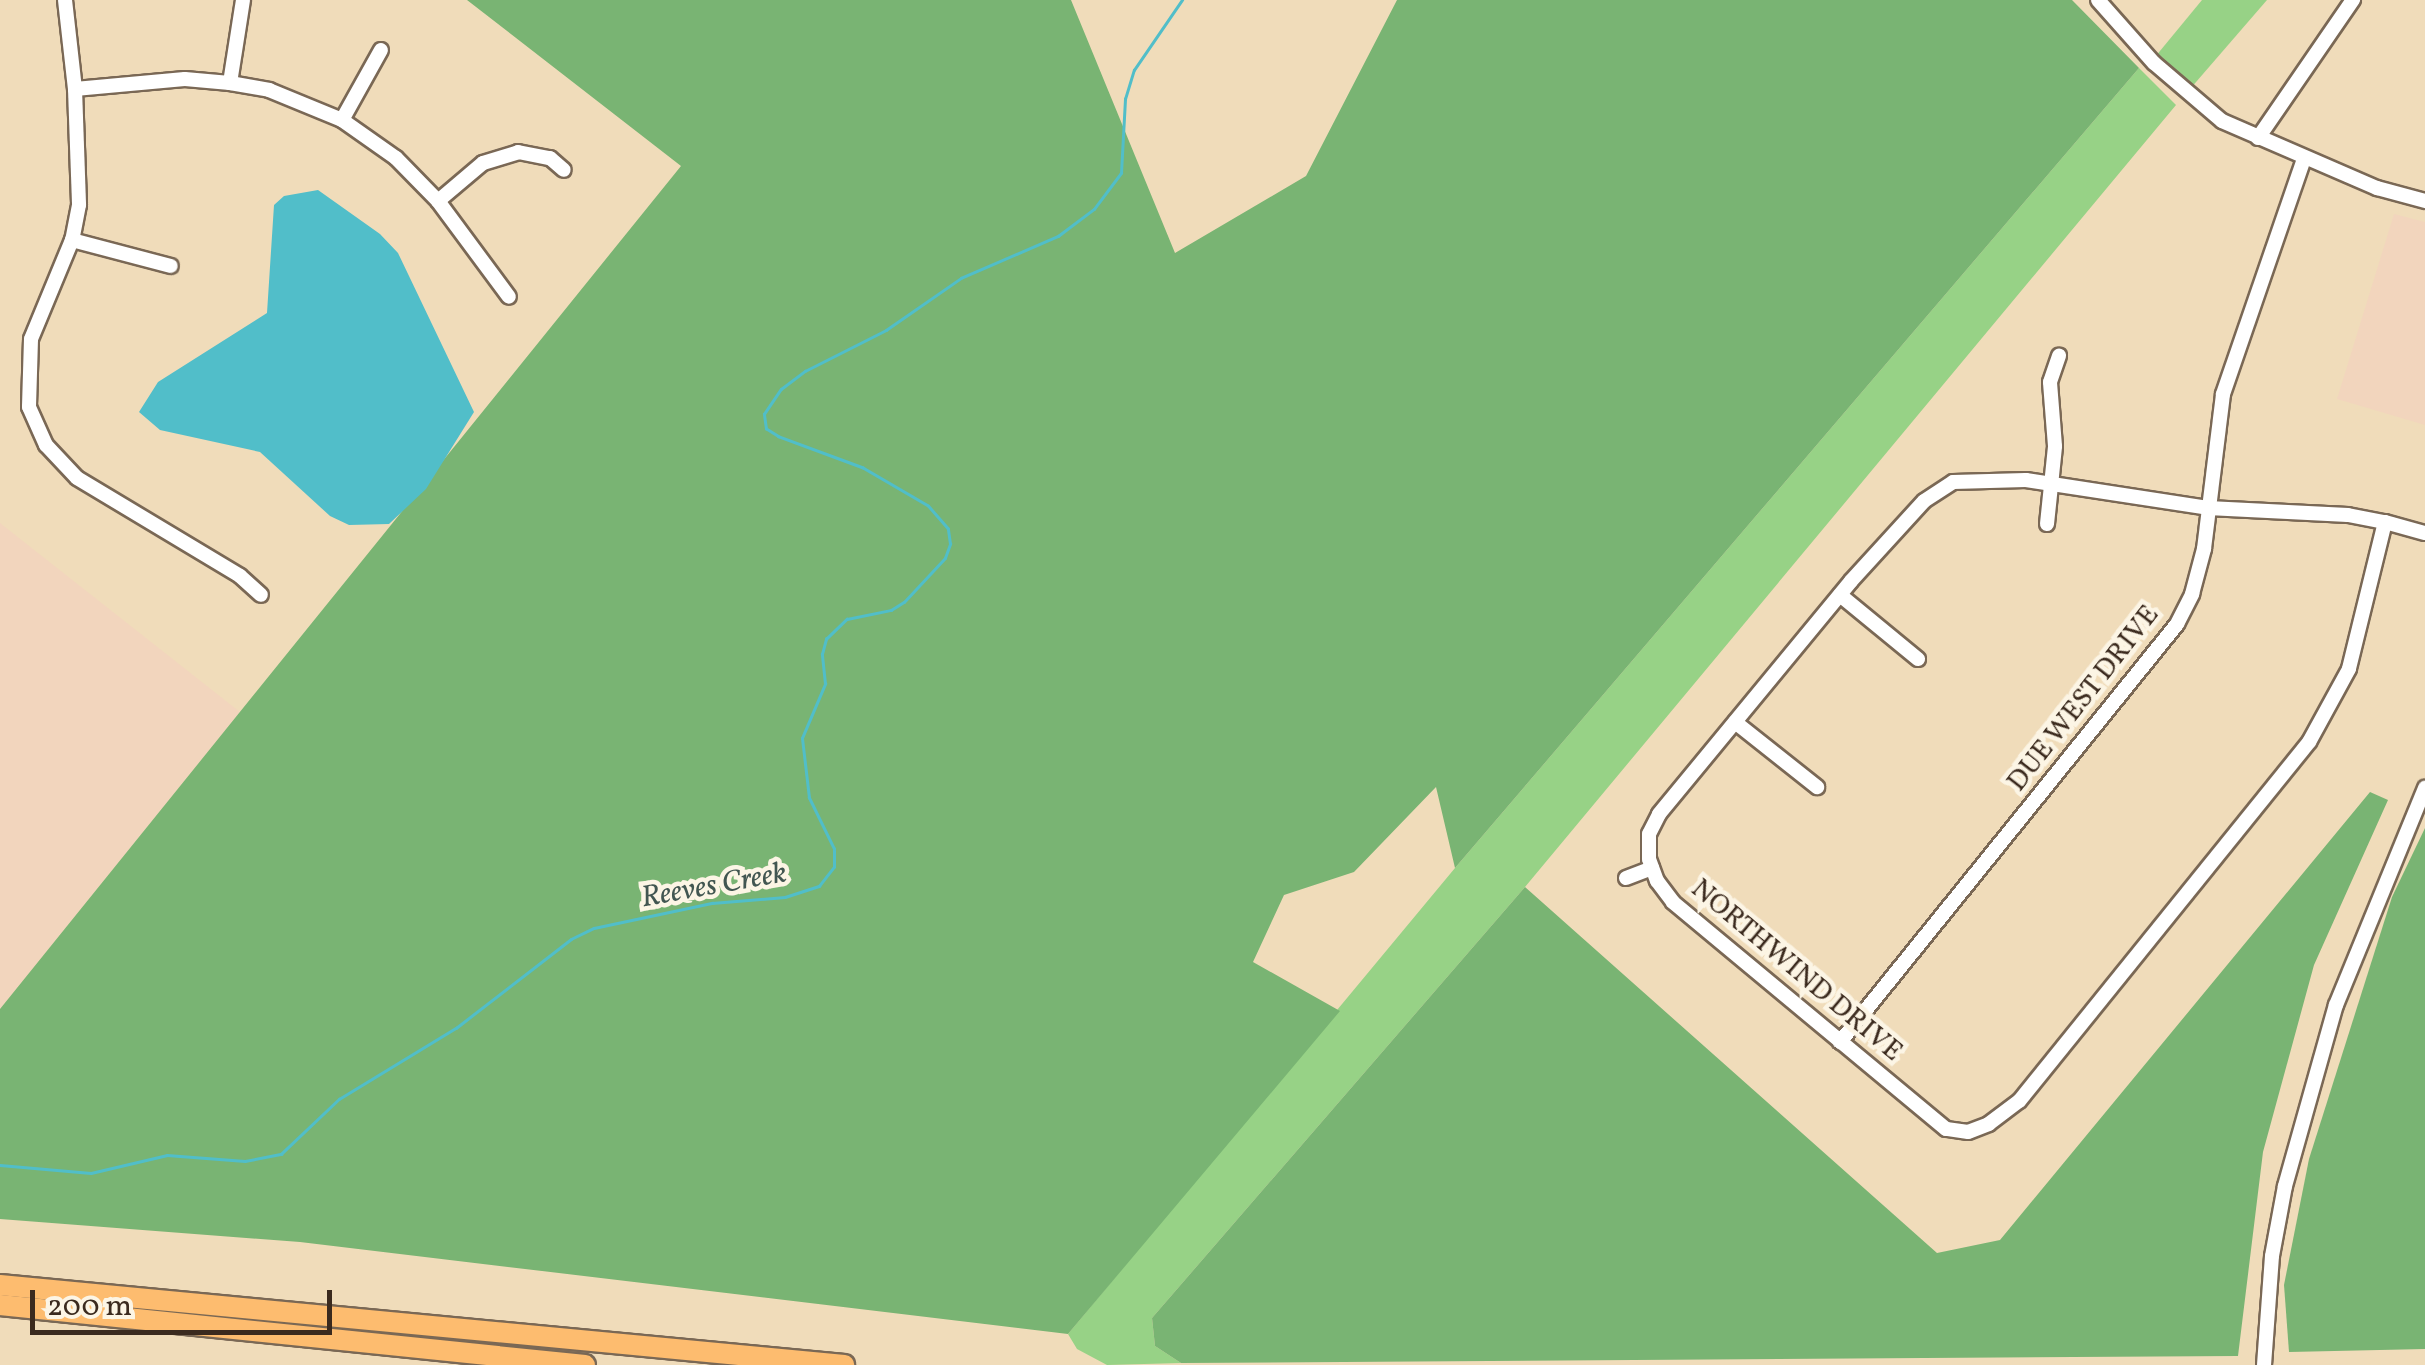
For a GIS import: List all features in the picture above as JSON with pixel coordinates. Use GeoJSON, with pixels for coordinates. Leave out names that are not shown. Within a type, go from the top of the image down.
{"type":"FeatureCollection","features":[{"type":"Feature","properties":{"kind":"highway"},"geometry":{"type":"LineString","coordinates":[[0,1285],[844,1365]]}},
{"type":"Feature","properties":{"kind":"highway"},"geometry":{"type":"LineString","coordinates":[[0,1305],[585,1365]]}},
{"type":"Feature","properties":{"kind":"street"},"geometry":{"type":"LineString","coordinates":[[64,0],[75,89],[80,204],[72,240],[31,339],[29,407],[46,446],[76,478],[240,576],[261,595]]}},
{"type":"Feature","properties":{"kind":"street"},"geometry":{"type":"LineString","coordinates":[[230,83],[243,0]]}},
{"type":"Feature","properties":{"kind":"street"},"geometry":{"type":"LineString","coordinates":[[2098,0],[2154,63],[2222,121],[2377,188],[2425,201]]}},
{"type":"Feature","properties":{"kind":"street"},"geometry":{"type":"LineString","coordinates":[[2258,138],[2353,0]]}},
{"type":"Feature","properties":{"kind":"street"},"geometry":{"type":"LineString","coordinates":[[342,120],[380,50]]}},
{"type":"Feature","properties":{"kind":"street"},"geometry":{"type":"LineString","coordinates":[[75,89],[186,79],[230,83],[269,90],[342,120],[396,158],[438,201],[509,297]]}},
{"type":"Feature","properties":{"kind":"street"},"geometry":{"type":"LineString","coordinates":[[438,201],[483,163],[518,152],[550,158],[564,170]]}},
{"type":"Feature","properties":{"kind":"street","name":"DUE WEST DRIVE"},"geometry":{"type":"LineString","coordinates":[[1840,1042],[2177,624],[2200,564],[2223,394],[2304,159]]}},
{"type":"Feature","properties":{"kind":"street"},"geometry":{"type":"LineString","coordinates":[[72,240],[171,266]]}},
{"type":"Feature","properties":{"kind":"street"},"geometry":{"type":"LineString","coordinates":[[2047,524],[2053,484],[2050,382],[2060,356]]}},
{"type":"Feature","properties":{"kind":"street"},"geometry":{"type":"LineString","coordinates":[[1626,878],[1652,868],[1649,834],[1659,814],[1840,595],[1924,500],[1954,482],[1982,478],[2053,484],[2208,508],[2318,512],[2385,522],[2425,533]]}},
{"type":"Feature","properties":{"kind":"street","name":"NORTHWIND DRIVE"},"geometry":{"type":"LineString","coordinates":[[1652,868],[1673,902],[1946,1129],[1968,1132],[1989,1124],[2019,1100],[2309,742],[2334,704],[2368,604],[2385,522]]}},
{"type":"Feature","properties":{"kind":"street"},"geometry":{"type":"LineString","coordinates":[[1840,595],[1918,659]]}},
{"type":"Feature","properties":{"kind":"street"},"geometry":{"type":"LineString","coordinates":[[1735,722],[1817,787]]}},
{"type":"Feature","properties":{"kind":"street"},"geometry":{"type":"LineString","coordinates":[[2264,1365],[2266,1319],[2285,1186],[2336,1005],[2425,788]]}},
{"type":"Feature","properties":{"kind":"shaded area"},"geometry":{"type":"Polygon","coordinates":[[[2394,214],[2425,222],[2425,425],[2337,399],[2394,214]]]}},
{"type":"Feature","properties":{"kind":"shaded area"},"geometry":{"type":"Polygon","coordinates":[[[0,523],[240,712],[0,1009],[0,523]]]}},
{"type":"Feature","properties":{"kind":"green space"},"geometry":{"type":"Polygon","coordinates":[[[467,0],[1071,0],[1175,253],[1306,176],[1397,0],[2072,0],[2139,68],[1455,868],[1436,787],[1354,872],[1284,895],[1253,962],[1340,1011],[1068,1334],[300,1242],[0,1219],[0,1009],[681,166],[467,0]]]}},
{"type":"Feature","properties":{"kind":"green space"},"geometry":{"type":"Polygon","coordinates":[[[2202,0],[2267,0],[2190,89],[2155,57],[2202,0]]]}},
{"type":"Feature","properties":{"kind":"green space"},"geometry":{"type":"Polygon","coordinates":[[[2139,68],[2176,105],[1525,887],[1152,1318],[1155,1346],[1181,1363],[1107,1365],[1077,1349],[1068,1334],[1455,868],[2139,68]]]}},
{"type":"Feature","properties":{"kind":"green space"},"geometry":{"type":"Polygon","coordinates":[[[2370,792],[2388,800],[2314,965],[2263,1152],[2238,1356],[1181,1363],[1155,1346],[1152,1318],[1525,887],[1937,1253],[2000,1240],[2370,792]]]}},
{"type":"Feature","properties":{"kind":"green space"},"geometry":{"type":"Polygon","coordinates":[[[2425,828],[2425,1349],[2289,1352],[2284,1285],[2309,1159],[2392,897],[2425,828]]]}},
{"type":"Feature","properties":{"kind":"water"},"geometry":{"type":"Polygon","coordinates":[[[318,190],[380,234],[398,253],[474,412],[426,489],[389,524],[349,525],[330,516],[260,452],[160,430],[139,412],[158,382],[267,313],[274,205],[284,196],[318,190]]]}},
{"type":"Feature","properties":{"kind":"waterway","name":"Reeves Creek"},"geometry":{"type":"LineString","coordinates":[[0,1165],[91,1173],[167,1155],[245,1161],[281,1154],[339,1099],[456,1028],[571,939],[594,928],[712,903],[785,897],[819,886],[834,867],[834,849],[809,798],[802,738],[825,684],[822,654],[826,639],[847,619],[891,610],[904,602],[945,558],[950,544],[948,529],[928,506],[863,468],[779,437],[766,429],[764,414],[781,389],[805,371],[886,330],[961,278],[1058,236],[1094,209],[1121,173],[1125,99],[1134,70],[1182,0]]}}]}
